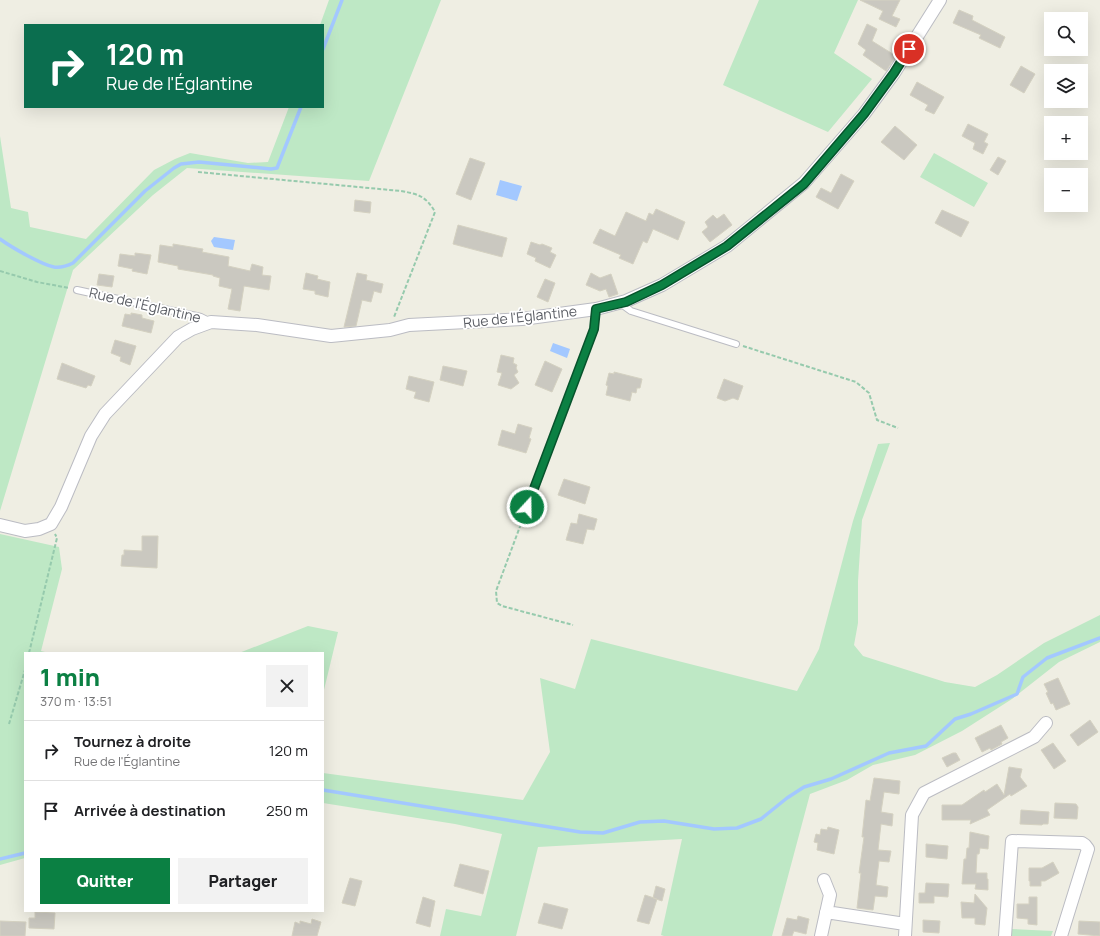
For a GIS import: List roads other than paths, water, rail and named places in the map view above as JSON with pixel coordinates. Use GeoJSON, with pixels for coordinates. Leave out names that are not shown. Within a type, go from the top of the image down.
{"type":"FeatureCollection","features":[{"type":"Feature","properties":{"kind":"street","name":"Rue de l'Églantine"},"geometry":{"type":"LineString","coordinates":[[0,525],[26,530],[39,529],[51,524],[61,507],[91,436],[105,414],[178,337],[192,329],[211,322],[257,325],[331,336],[390,330],[409,325],[522,319],[596,309],[620,303],[662,285],[727,246],[804,184],[864,114],[894,73],[940,0]]}},
{"type":"Feature","properties":{"kind":"street"},"geometry":{"type":"LineString","coordinates":[[904,936],[912,815],[924,793],[1034,737],[1046,723]]}},
{"type":"Feature","properties":{"kind":"street"},"geometry":{"type":"LineString","coordinates":[[1005,936],[1012,841],[1082,843],[1088,849],[1061,936]]}},
{"type":"Feature","properties":{"kind":"street"},"geometry":{"type":"LineString","coordinates":[[821,936],[830,895],[824,880]]}},
{"type":"Feature","properties":{"kind":"street"},"geometry":{"type":"LineString","coordinates":[[826,912],[905,924]]}},
{"type":"Feature","properties":{"kind":"lane","name":"Rue de l'Églantine"},"geometry":{"type":"LineString","coordinates":[[77,290],[201,317],[211,322]]}},
{"type":"Feature","properties":{"kind":"lane"},"geometry":{"type":"LineString","coordinates":[[620,303],[631,311],[736,344]]}},
{"type":"Feature","properties":{"kind":"lane"},"geometry":{"type":"LineString","coordinates":[[527,507],[594,329],[596,309]]}},
{"type":"Feature","properties":{"kind":"water"},"geometry":{"type":"Polygon","coordinates":[[[500,180],[522,186],[517,201],[496,195],[500,180]]]}},
{"type":"Feature","properties":{"kind":"water"},"geometry":{"type":"Polygon","coordinates":[[[214,237],[235,240],[233,250],[214,247],[211,241],[214,237]]]}},
{"type":"Feature","properties":{"kind":"water"},"geometry":{"type":"Polygon","coordinates":[[[553,343],[570,349],[567,358],[550,351],[553,343]]]}},
{"type":"Feature","properties":{"kind":"waterway"},"geometry":{"type":"LineString","coordinates":[[324,46],[342,0]]}},
{"type":"Feature","properties":{"kind":"waterway"},"geometry":{"type":"LineString","coordinates":[[0,239],[49,266],[59,267],[71,264],[145,191],[181,164],[199,162],[271,169],[277,168],[301,108]]}},
{"type":"Feature","properties":{"kind":"waterway"},"geometry":{"type":"LineString","coordinates":[[324,790],[580,832],[603,833],[640,822],[664,821],[714,829],[737,828],[761,819],[787,798],[804,787],[831,779],[889,753],[926,746],[955,719],[971,714],[1017,694],[1023,677],[1047,658],[1100,638]]}},
{"type":"Feature","properties":{"kind":"waterway"},"geometry":{"type":"LineString","coordinates":[[0,859],[24,853]]}}]}
